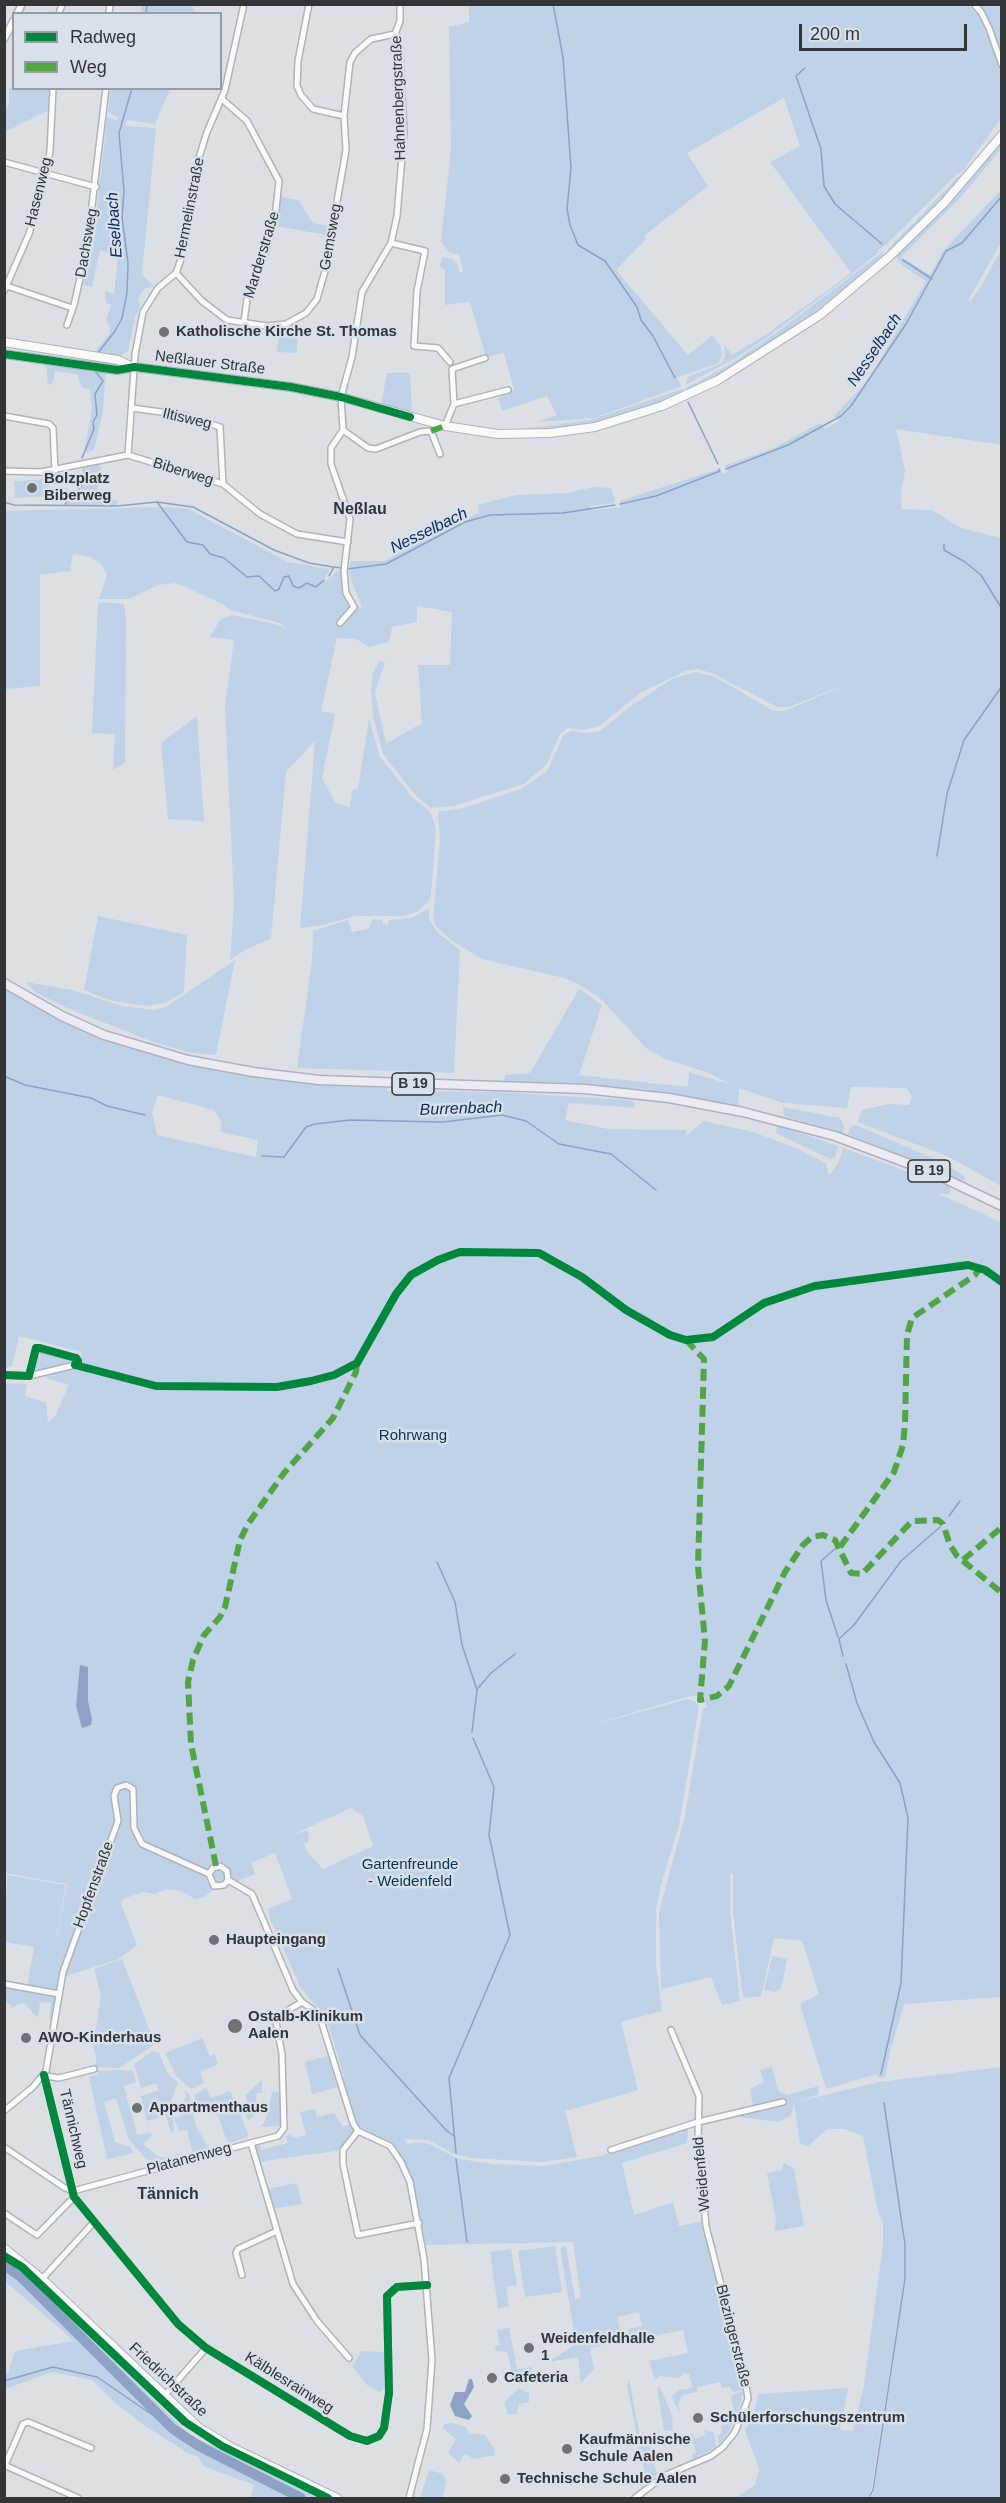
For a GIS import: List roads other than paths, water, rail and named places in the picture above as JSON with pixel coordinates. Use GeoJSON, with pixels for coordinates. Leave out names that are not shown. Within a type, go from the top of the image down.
{"type":"FeatureCollection","features":[{"type":"Feature","properties":{"kind":"main road","name":"Neßlauer Straße"},"geometry":{"type":"LineString","coordinates":[[4,342],[118,360],[135,367],[255,382],[341,397],[445,426],[512,434],[550,433],[595,427],[639,414],[687,395],[748,363],[820,315],[890,256],[944,203],[1002,135]]}},
{"type":"Feature","properties":{"kind":"main road","name":"Neßlauer Straße"},"geometry":{"type":"LineString","coordinates":[[4,354],[117,370],[135,367]]}},
{"type":"Feature","properties":{"kind":"main road","name":"B 19"},"geometry":{"type":"LineString","coordinates":[[4,983],[42,1005],[104,1035],[167,1054],[231,1068],[319,1080],[625,1092],[718,1107],[835,1136],[931,1172],[1002,1206]]}},
{"type":"Feature","properties":{"kind":"main road","name":"Friedrichstraße"},"geometry":{"type":"LineString","coordinates":[[4,2248],[42,2279],[198,2427],[231,2447],[337,2499]]}},
{"type":"Feature","properties":{"kind":"street","name":"Hermelinstraße"},"geometry":{"type":"LineString","coordinates":[[128,455],[138,334],[148,301],[158,288],[176,273],[184,244],[197,164],[222,99],[239,36],[244,4]]}},
{"type":"Feature","properties":{"kind":"street"},"geometry":{"type":"LineString","coordinates":[[309,4],[296,74],[297,86],[301,95],[313,109],[344,116]]}},
{"type":"Feature","properties":{"kind":"street","name":"Hahnenbergstraße"},"geometry":{"type":"LineString","coordinates":[[343,429],[341,397],[352,357],[362,292],[391,243],[400,195],[404,133],[400,55],[395,34],[400,21],[400,4]]}},
{"type":"Feature","properties":{"kind":"street"},"geometry":{"type":"LineString","coordinates":[[974,4],[989,28],[1002,65]]}},
{"type":"Feature","properties":{"kind":"street"},"geometry":{"type":"LineString","coordinates":[[4,39],[12,24]]}},
{"type":"Feature","properties":{"kind":"street","name":"Gemsweg"},"geometry":{"type":"LineString","coordinates":[[176,273],[217,314],[267,326],[286,324],[306,313],[317,299],[325,271],[346,150],[344,116],[347,81],[355,53],[371,39],[395,34]]}},
{"type":"Feature","properties":{"kind":"street","name":"Hasenweg"},"geometry":{"type":"LineString","coordinates":[[5,287],[29,234],[45,173],[50,151],[53,90]]}},
{"type":"Feature","properties":{"kind":"street","name":"Dachsweg"},"geometry":{"type":"LineString","coordinates":[[67,324],[86,252],[96,187],[106,90]]}},
{"type":"Feature","properties":{"kind":"street","name":"Marderstraße"},"geometry":{"type":"LineString","coordinates":[[222,99],[247,121],[279,181],[276,218],[266,251],[248,292],[244,322]]}},
{"type":"Feature","properties":{"kind":"street"},"geometry":{"type":"LineString","coordinates":[[4,162],[96,187]]}},
{"type":"Feature","properties":{"kind":"street"},"geometry":{"type":"LineString","coordinates":[[391,243],[425,251],[417,291],[414,346],[438,348],[450,362]]}},
{"type":"Feature","properties":{"kind":"street"},"geometry":{"type":"LineString","coordinates":[[5,287],[72,308]]}},
{"type":"Feature","properties":{"kind":"street"},"geometry":{"type":"LineString","coordinates":[[445,426],[454,404],[452,369],[485,358]]}},
{"type":"Feature","properties":{"kind":"street"},"geometry":{"type":"LineString","coordinates":[[454,404],[508,390]]}},
{"type":"Feature","properties":{"kind":"street","name":"Iltisweg"},"geometry":{"type":"LineString","coordinates":[[132,408],[183,415],[220,427],[223,484]]}},
{"type":"Feature","properties":{"kind":"street"},"geometry":{"type":"LineString","coordinates":[[4,417],[49,424],[53,428],[55,470]]}},
{"type":"Feature","properties":{"kind":"street"},"geometry":{"type":"LineString","coordinates":[[340,622],[354,607],[346,592],[344,569],[350,519],[331,464],[331,448],[343,429],[368,448],[376,449],[420,432],[431,431],[440,454]]}},
{"type":"Feature","properties":{"kind":"street","name":"Biberweg"},"geometry":{"type":"LineString","coordinates":[[4,471],[55,470],[128,455],[223,484],[260,514],[284,529],[297,534],[348,542]]}},
{"type":"Feature","properties":{"kind":"street"},"geometry":{"type":"LineString","coordinates":[[4,1375],[29,1376],[75,1365],[78,1361],[76,1358],[36,1348],[29,1376]]}},
{"type":"Feature","properties":{"kind":"street","name":"Hopfenstraße"},"geometry":{"type":"LineString","coordinates":[[44,2075],[63,1972],[118,1821],[114,1793],[119,1786],[129,1786],[134,1792],[134,1828],[142,1844],[209,1874]]}},
{"type":"Feature","properties":{"kind":"street"},"geometry":{"type":"LineString","coordinates":[[220,1866],[228,1871],[228,1880],[224,1885],[214,1886],[209,1874],[213,1868],[220,1866]]}},
{"type":"Feature","properties":{"kind":"street"},"geometry":{"type":"LineString","coordinates":[[228,1880],[249,1892],[258,1903],[293,1990],[302,2002],[319,2014],[347,2111],[358,2131],[390,2146],[401,2162],[410,2182],[419,2223],[427,2285],[432,2385],[425,2437],[409,2499]]}},
{"type":"Feature","properties":{"kind":"street"},"geometry":{"type":"LineString","coordinates":[[4,1984],[59,1994]]}},
{"type":"Feature","properties":{"kind":"street"},"geometry":{"type":"LineString","coordinates":[[251,2143],[278,2136],[284,2128],[282,2054],[275,2017],[302,2002]]}},
{"type":"Feature","properties":{"kind":"street","name":"Weidenfeld"},"geometry":{"type":"LineString","coordinates":[[670,2030],[699,2096],[698,2122],[706,2226]]}},
{"type":"Feature","properties":{"kind":"street"},"geometry":{"type":"LineString","coordinates":[[4,2111],[44,2075],[52,2079],[94,2069]]}},
{"type":"Feature","properties":{"kind":"street","name":"Tännichweg"},"geometry":{"type":"LineString","coordinates":[[44,2075],[74,2194]]}},
{"type":"Feature","properties":{"kind":"street","name":"Weidenfeld"},"geometry":{"type":"LineString","coordinates":[[611,2150],[698,2122],[783,2102]]}},
{"type":"Feature","properties":{"kind":"street"},"geometry":{"type":"LineString","coordinates":[[358,2131],[343,2150],[343,2164],[358,2235],[419,2223]]}},
{"type":"Feature","properties":{"kind":"street","name":"Platanenweg"},"geometry":{"type":"LineString","coordinates":[[74,2194],[251,2143],[293,2284],[317,2321],[349,2358]]}},
{"type":"Feature","properties":{"kind":"street","name":"Kälblesrainweg"},"geometry":{"type":"LineString","coordinates":[[4,2147],[36,2166],[74,2194],[94,2222],[178,2324],[206,2348],[350,2436],[367,2441],[378,2436],[384,2428],[389,2393],[387,2296],[397,2287],[427,2285]]}},
{"type":"Feature","properties":{"kind":"street"},"geometry":{"type":"LineString","coordinates":[[4,2213],[37,2235],[74,2194]]}},
{"type":"Feature","properties":{"kind":"street"},"geometry":{"type":"LineString","coordinates":[[42,2279],[94,2222]]}},
{"type":"Feature","properties":{"kind":"street","name":"Blezingerstraße"},"geometry":{"type":"LineString","coordinates":[[635,2499],[664,2476],[711,2456],[723,2447],[735,2432],[748,2399],[745,2379],[706,2226]]}},
{"type":"Feature","properties":{"kind":"street"},"geometry":{"type":"LineString","coordinates":[[243,2275],[236,2253],[238,2249],[278,2231]]}},
{"type":"Feature","properties":{"kind":"street"},"geometry":{"type":"LineString","coordinates":[[164,2396],[206,2348]]}},
{"type":"Feature","properties":{"kind":"street"},"geometry":{"type":"LineString","coordinates":[[78,2499],[5,2465],[22,2424],[28,2422],[91,2448]]}},
{"type":"Feature","properties":{"kind":"waterway","name":"Eselbach"},"geometry":{"type":"LineString","coordinates":[[146,12],[147,4]]}},
{"type":"Feature","properties":{"kind":"waterway"},"geometry":{"type":"LineString","coordinates":[[553,4],[563,57],[571,168],[567,209],[570,225],[578,245],[605,261],[637,307],[641,320],[653,336],[675,378]]}},
{"type":"Feature","properties":{"kind":"waterway"},"geometry":{"type":"LineString","coordinates":[[805,68],[796,76],[821,149],[824,186],[835,204],[882,244]]}},
{"type":"Feature","properties":{"kind":"waterway","name":"Eselbach"},"geometry":{"type":"LineString","coordinates":[[98,353],[122,318],[127,293],[128,263],[122,218],[124,191],[119,133],[131,90]]}},
{"type":"Feature","properties":{"kind":"waterway","name":"Nesselbach"},"geometry":{"type":"LineString","coordinates":[[726,469],[788,445],[841,416],[851,406],[906,324],[946,251],[962,243],[1002,196]]}},
{"type":"Feature","properties":{"kind":"waterway"},"geometry":{"type":"LineString","coordinates":[[903,260],[932,279]]}},
{"type":"Feature","properties":{"kind":"waterway","name":"Eselbach"},"geometry":{"type":"LineString","coordinates":[[82,458],[97,415],[95,394],[103,381],[95,371]]}},
{"type":"Feature","properties":{"kind":"waterway"},"geometry":{"type":"LineString","coordinates":[[688,402],[718,464]]}},
{"type":"Feature","properties":{"kind":"waterway","name":"Nesselbach"},"geometry":{"type":"LineString","coordinates":[[620,504],[656,496],[720,471],[719,469]]}},
{"type":"Feature","properties":{"kind":"waterway","name":"Eselbach"},"geometry":{"type":"LineString","coordinates":[[65,504],[84,483],[84,470]]}},
{"type":"Feature","properties":{"kind":"waterway","name":"Nesselbach"},"geometry":{"type":"LineString","coordinates":[[4,502],[14,505],[117,506],[157,502],[187,542],[203,545],[210,554],[224,558],[247,577],[259,576],[275,591],[279,589],[284,577],[289,576],[293,586],[299,588],[307,583],[316,587],[324,580]]}},
{"type":"Feature","properties":{"kind":"waterway"},"geometry":{"type":"LineString","coordinates":[[157,502],[193,507],[274,550],[309,563],[333,567]]}},
{"type":"Feature","properties":{"kind":"waterway","name":"Nesselbach"},"geometry":{"type":"LineString","coordinates":[[347,569],[386,564],[465,522],[490,515],[563,513],[615,505]]}},
{"type":"Feature","properties":{"kind":"waterway"},"geometry":{"type":"LineString","coordinates":[[944,544],[944,550],[965,562],[981,575],[1002,609]]}},
{"type":"Feature","properties":{"kind":"waterway","name":"Nesselbach"},"geometry":{"type":"LineString","coordinates":[[329,576],[334,567],[342,568]]}},
{"type":"Feature","properties":{"kind":"waterway"},"geometry":{"type":"LineString","coordinates":[[937,856],[947,794],[964,740],[1002,686]]}},
{"type":"Feature","properties":{"kind":"waterway","name":"Burrenbach"},"geometry":{"type":"LineString","coordinates":[[4,1076],[25,1085],[91,1098],[107,1106],[145,1115]]}},
{"type":"Feature","properties":{"kind":"waterway","name":"Burrenbach"},"geometry":{"type":"LineString","coordinates":[[262,1156],[284,1157],[306,1127],[315,1124],[350,1120],[443,1122],[502,1115],[526,1121],[559,1144],[611,1154],[656,1190]]}},
{"type":"Feature","properties":{"kind":"waterway"},"geometry":{"type":"LineString","coordinates":[[949,1516],[960,1501]]}},
{"type":"Feature","properties":{"kind":"waterway"},"geometry":{"type":"LineString","coordinates":[[843,1656],[839,1639],[854,1625],[901,1561],[940,1527]]}},
{"type":"Feature","properties":{"kind":"waterway"},"geometry":{"type":"LineString","coordinates":[[836,1548],[821,1561],[826,1600],[838,1637]]}},
{"type":"Feature","properties":{"kind":"waterway"},"geometry":{"type":"LineString","coordinates":[[437,1562],[455,1602],[462,1645],[477,1690],[472,1732]]}},
{"type":"Feature","properties":{"kind":"waterway"},"geometry":{"type":"LineString","coordinates":[[478,1688],[491,1673],[515,1654]]}},
{"type":"Feature","properties":{"kind":"waterway"},"geometry":{"type":"LineString","coordinates":[[846,1664],[857,1703],[874,1742],[900,1783],[908,1818],[901,1983],[881,2074]]}},
{"type":"Feature","properties":{"kind":"waterway"},"geometry":{"type":"LineString","coordinates":[[456,2153],[449,2078],[510,1935],[489,1835],[494,1787],[473,1738]]}},
{"type":"Feature","properties":{"kind":"waterway"},"geometry":{"type":"LineString","coordinates":[[338,1969],[360,2035],[446,2130],[455,2137]]}},
{"type":"Feature","properties":{"kind":"waterway"},"geometry":{"type":"LineString","coordinates":[[869,2498],[873,2490],[905,2279],[905,2244],[884,2103]]}},
{"type":"Feature","properties":{"kind":"waterway"},"geometry":{"type":"LineString","coordinates":[[456,2159],[467,2242]]}},
{"type":"Feature","properties":{"kind":"waterway"},"geometry":{"type":"LineString","coordinates":[[4,2265],[21,2277],[173,2429],[199,2446],[301,2498]]}},
{"type":"Feature","properties":{"kind":"waterway"},"geometry":{"type":"LineString","coordinates":[[4,2381],[53,2367],[97,2377],[173,2429]]}},
{"type":"Feature","properties":{"kind":"place","name":"Katholische Kirche St. Thomas"},"geometry":{"type":"Point","coordinates":[164,332]}},
{"type":"Feature","properties":{"kind":"place","name":"Bolzplatz Biberweg"},"geometry":{"type":"Point","coordinates":[32,488]}},
{"type":"Feature","properties":{"kind":"place","name":"Haupteingang"},"geometry":{"type":"Point","coordinates":[214,1940]}},
{"type":"Feature","properties":{"kind":"place","name":"Ostalb-Klinikum Aalen"},"geometry":{"type":"Point","coordinates":[235,2026]}},
{"type":"Feature","properties":{"kind":"place","name":"AWO-Kinderhaus"},"geometry":{"type":"Point","coordinates":[26,2038]}},
{"type":"Feature","properties":{"kind":"place","name":"Appartmenthaus"},"geometry":{"type":"Point","coordinates":[137,2108]}},
{"type":"Feature","properties":{"kind":"place","name":"Weidenfeldhalle 1"},"geometry":{"type":"Point","coordinates":[529,2348]}},
{"type":"Feature","properties":{"kind":"place","name":"Cafeteria"},"geometry":{"type":"Point","coordinates":[492,2378]}},
{"type":"Feature","properties":{"kind":"place","name":"Schülerforschungszentrum"},"geometry":{"type":"Point","coordinates":[698,2418]}},
{"type":"Feature","properties":{"kind":"place","name":"Kaufmännische Schule Aalen"},"geometry":{"type":"Point","coordinates":[567,2449]}},
{"type":"Feature","properties":{"kind":"place","name":"Technische Schule Aalen"},"geometry":{"type":"Point","coordinates":[505,2479]}},
{"type":"Feature","properties":{"kind":"district","name":"Neßlau"},"geometry":{"type":"Point","coordinates":[360,510]}},
{"type":"Feature","properties":{"kind":"district","name":"Tännich"},"geometry":{"type":"Point","coordinates":[168,2195]}},
{"type":"Feature","properties":{"kind":"park label","name":"Rohrwang"},"geometry":{"type":"Point","coordinates":[413,1436]}},
{"type":"Feature","properties":{"kind":"park label","name":"Gartenfreunde - Weidenfeld"},"geometry":{"type":"Point","coordinates":[410,1874]}}]}
